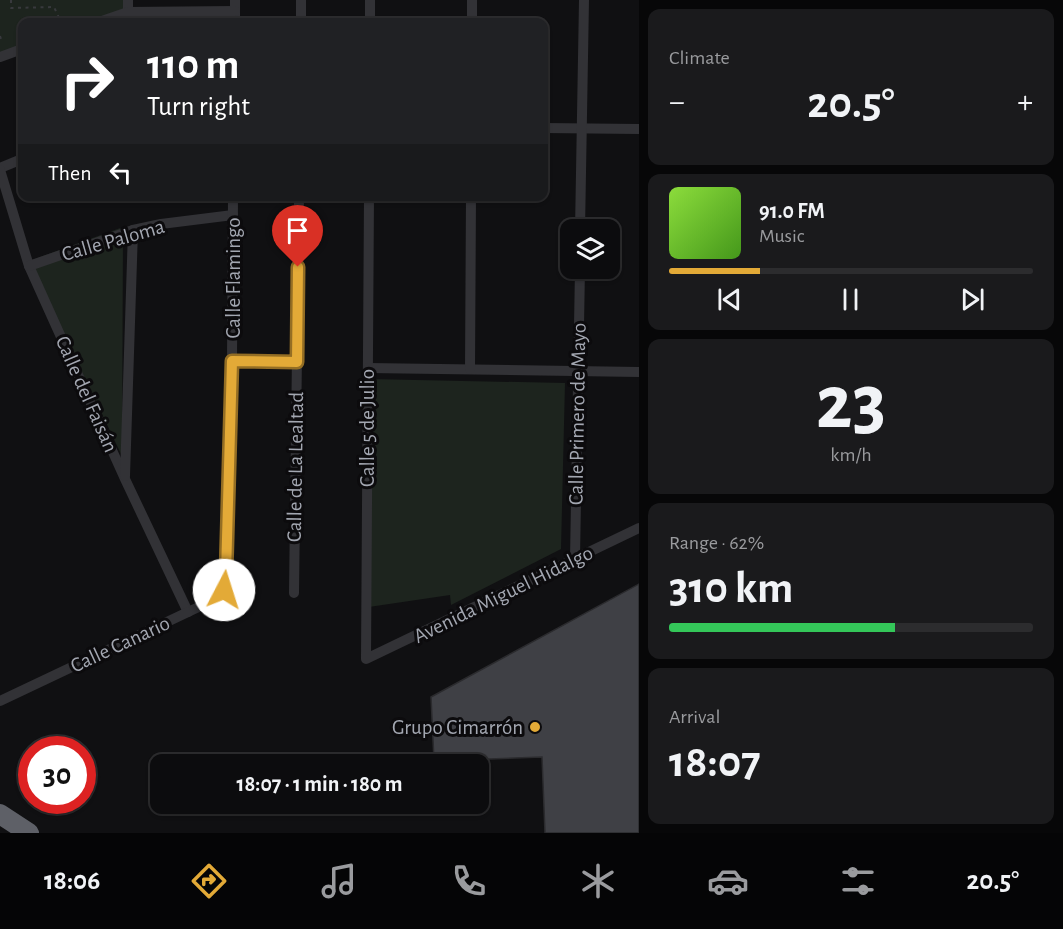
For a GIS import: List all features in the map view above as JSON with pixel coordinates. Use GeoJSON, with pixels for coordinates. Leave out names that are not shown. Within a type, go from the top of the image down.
{"type":"FeatureCollection","features":[{"type":"Feature","properties":{"kind":"highway"},"geometry":{"type":"LineString","coordinates":[[0,814],[29,833]]}},
{"type":"Feature","properties":{"kind":"street"},"geometry":{"type":"LineString","coordinates":[[128,0],[128,12]]}},
{"type":"Feature","properties":{"kind":"street"},"geometry":{"type":"LineString","coordinates":[[301,0],[301,18]]}},
{"type":"Feature","properties":{"kind":"street"},"geometry":{"type":"LineString","coordinates":[[370,0],[370,18]]}},
{"type":"Feature","properties":{"kind":"street"},"geometry":{"type":"LineString","coordinates":[[472,0],[472,18]]}},
{"type":"Feature","properties":{"kind":"street"},"geometry":{"type":"LineString","coordinates":[[580,219],[584,0]]}},
{"type":"Feature","properties":{"kind":"street"},"geometry":{"type":"LineString","coordinates":[[111,18],[128,12],[235,11]]}},
{"type":"Feature","properties":{"kind":"street"},"geometry":{"type":"LineString","coordinates":[[0,57],[18,50]]}},
{"type":"Feature","properties":{"kind":"street"},"geometry":{"type":"LineString","coordinates":[[548,128],[639,129]]}},
{"type":"Feature","properties":{"kind":"street"},"geometry":{"type":"LineString","coordinates":[[0,169],[18,161]]}},
{"type":"Feature","properties":{"kind":"street","name":"Calle del Faisán"},"geometry":{"type":"LineString","coordinates":[[0,169],[29,266],[188,612]]}},
{"type":"Feature","properties":{"kind":"street","name":"Calle Flamingo"},"geometry":{"type":"LineString","coordinates":[[226,574],[232,361],[233,201]]}},
{"type":"Feature","properties":{"kind":"street","name":"Calle de La Lealtad"},"geometry":{"type":"LineString","coordinates":[[294,593],[299,201]]}},
{"type":"Feature","properties":{"kind":"street","name":"Calle 5 de Julio"},"geometry":{"type":"LineString","coordinates":[[366,659],[369,201]]}},
{"type":"Feature","properties":{"kind":"street"},"geometry":{"type":"LineString","coordinates":[[470,369],[471,201]]}},
{"type":"Feature","properties":{"kind":"street","name":"Calle Paloma"},"geometry":{"type":"LineString","coordinates":[[29,266],[133,230],[180,221],[233,215]]}},
{"type":"Feature","properties":{"kind":"street"},"geometry":{"type":"LineString","coordinates":[[125,479],[133,230]]}},
{"type":"Feature","properties":{"kind":"street","name":"Calle Primero de Mayo"},"geometry":{"type":"LineString","coordinates":[[575,559],[580,279]]}},
{"type":"Feature","properties":{"kind":"street"},"geometry":{"type":"LineString","coordinates":[[232,361],[297,362]]}},
{"type":"Feature","properties":{"kind":"street"},"geometry":{"type":"LineString","coordinates":[[368,368],[639,372]]}},
{"type":"Feature","properties":{"kind":"street","name":"Avenida Miguel Hidalgo"},"geometry":{"type":"LineString","coordinates":[[366,659],[639,528]]}},
{"type":"Feature","properties":{"kind":"street","name":"Calle Canario"},"geometry":{"type":"LineString","coordinates":[[0,701],[218,597],[224,590],[226,574]]}},
{"type":"Feature","properties":{"kind":"path"},"geometry":{"type":"LineString","coordinates":[[11,0],[11,8],[54,7],[59,18]]}},
{"type":"Feature","properties":{"kind":"shaded area"},"geometry":{"type":"Polygon","coordinates":[[[0,0],[127,0],[128,16],[121,18],[18,18],[18,51],[0,58],[0,0]]]}},
{"type":"Feature","properties":{"kind":"shaded area"},"geometry":{"type":"Polygon","coordinates":[[[123,227],[122,456],[29,261],[123,227]]]}},
{"type":"Feature","properties":{"kind":"shaded area"},"geometry":{"type":"Polygon","coordinates":[[[369,379],[565,383],[561,549],[451,605],[450,595],[362,608],[369,379]]]}},
{"type":"Feature","properties":{"kind":"building","name":"Grupo Cimarrón"},"geometry":{"type":"Polygon","coordinates":[[[639,584],[639,833],[545,833],[542,757],[489,759],[489,754],[434,754],[431,697],[639,584]]]}},
{"type":"Feature","properties":{"kind":"place","name":"Grupo Cimarrón"},"geometry":{"type":"Point","coordinates":[535,727]}},
{"type":"Feature","properties":{"kind":"route"},"geometry":{"type":"LineString","coordinates":[[224,590],[232,361],[297,362],[298,267]]}}]}
